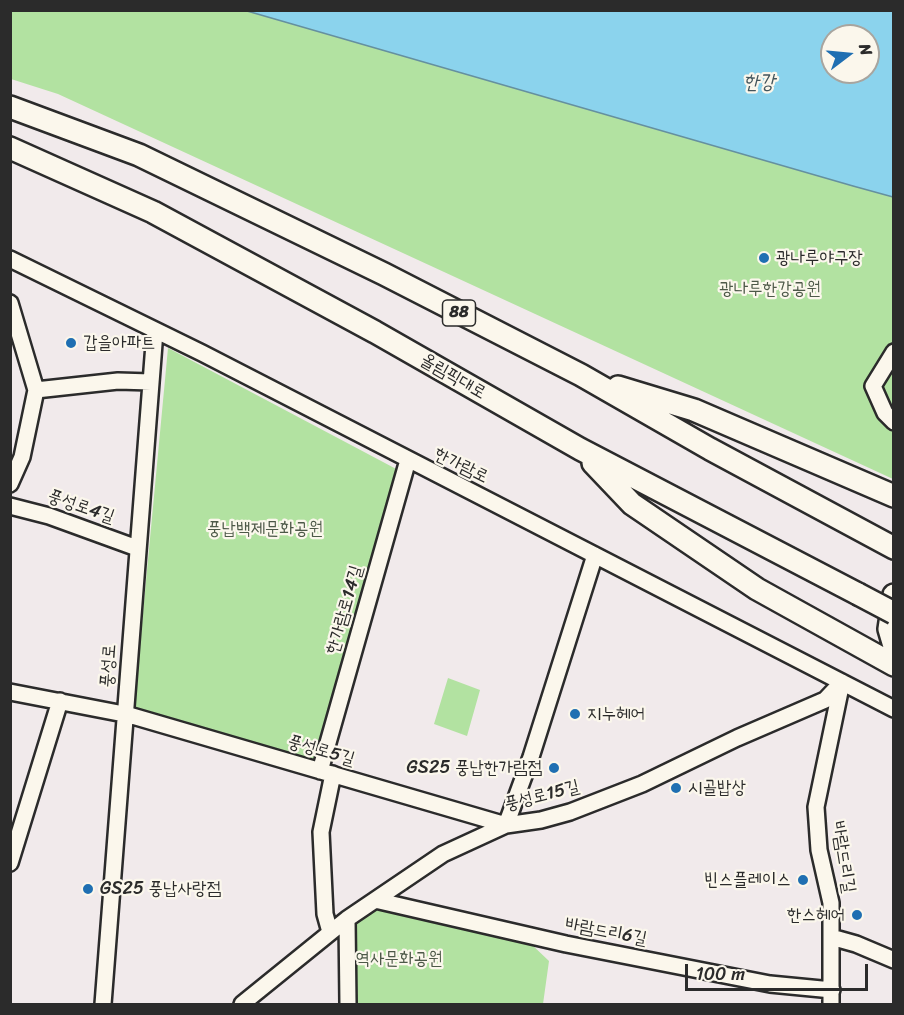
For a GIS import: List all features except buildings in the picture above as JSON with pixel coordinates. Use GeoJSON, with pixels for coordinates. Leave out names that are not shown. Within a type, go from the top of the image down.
{"type":"FeatureCollection","features":[{"type":"Feature","properties":{"kind":"highway","name":"88"},"geometry":{"type":"LineString","coordinates":[[10,107],[139,155],[374,269],[581,375],[710,449],[894,548]]}},
{"type":"Feature","properties":{"kind":"highway","name":"올림픽대로"},"geometry":{"type":"LineString","coordinates":[[10,148],[153,212],[375,333],[580,449],[894,613]]}},
{"type":"Feature","properties":{"kind":"highway"},"geometry":{"type":"LineString","coordinates":[[581,375],[693,410],[894,496]]}},
{"type":"Feature","properties":{"kind":"highway"},"geometry":{"type":"LineString","coordinates":[[580,449],[632,504],[757,589],[894,665]]}},
{"type":"Feature","properties":{"kind":"highway"},"geometry":{"type":"LineString","coordinates":[[894,595],[889,629],[894,646]]}},
{"type":"Feature","properties":{"kind":"street","name":"한가람로"},"geometry":{"type":"LineString","coordinates":[[10,259],[894,709]]}},
{"type":"Feature","properties":{"kind":"street"},"geometry":{"type":"LineString","coordinates":[[10,303],[36,390],[22,457],[10,484]]}},
{"type":"Feature","properties":{"kind":"street","name":"풍성로"},"geometry":{"type":"LineString","coordinates":[[103,1005],[155,331]]}},
{"type":"Feature","properties":{"kind":"street"},"geometry":{"type":"LineString","coordinates":[[893,352],[873,386],[885,413],[894,422]]}},
{"type":"Feature","properties":{"kind":"street"},"geometry":{"type":"LineString","coordinates":[[36,390],[118,381],[152,382]]}},
{"type":"Feature","properties":{"kind":"street","name":"한가람로14길"},"geometry":{"type":"LineString","coordinates":[[330,932],[325,914],[321,832],[327,773],[408,460]]}},
{"type":"Feature","properties":{"kind":"street","name":"풍성로4길"},"geometry":{"type":"LineString","coordinates":[[10,506],[49,516],[137,548]]}},
{"type":"Feature","properties":{"kind":"street"},"geometry":{"type":"LineString","coordinates":[[506,825],[531,757],[595,555]]}},
{"type":"Feature","properties":{"kind":"street","name":"풍성로15길"},"geometry":{"type":"LineString","coordinates":[[242,1005],[347,919],[443,854],[506,825],[570,813],[642,784],[737,738],[825,700],[842,682]]}},
{"type":"Feature","properties":{"kind":"street","name":"바람드리길"},"geometry":{"type":"LineString","coordinates":[[832,997],[831,903],[819,850],[816,807],[842,682]]}},
{"type":"Feature","properties":{"kind":"street","name":"풍성로5길"},"geometry":{"type":"LineString","coordinates":[[10,692],[125,714],[506,825]]}},
{"type":"Feature","properties":{"kind":"street"},"geometry":{"type":"LineString","coordinates":[[10,862],[60,701]]}},
{"type":"Feature","properties":{"kind":"street","name":"바람드리6길"},"geometry":{"type":"LineString","coordinates":[[375,900],[600,951],[832,997]]}},
{"type":"Feature","properties":{"kind":"street"},"geometry":{"type":"LineString","coordinates":[[347,919],[348,1005]]}},
{"type":"Feature","properties":{"kind":"street"},"geometry":{"type":"LineString","coordinates":[[831,938],[856,944],[894,960]]}},
{"type":"Feature","properties":{"kind":"green space","name":"광나루한강공원"},"geometry":{"type":"Polygon","coordinates":[[[10,11],[247,11],[893,197],[893,479],[58,94],[11,79],[10,11]]]}},
{"type":"Feature","properties":{"kind":"green space","name":"풍납백제문화공원"},"geometry":{"type":"Polygon","coordinates":[[[168,348],[400,471],[317,764],[134,708],[168,348]]]}},
{"type":"Feature","properties":{"kind":"green space"},"geometry":{"type":"Polygon","coordinates":[[[448,678],[480,690],[467,736],[434,724],[448,678]]]}},
{"type":"Feature","properties":{"kind":"green space","name":"역사문화공원"},"geometry":{"type":"Polygon","coordinates":[[[377,905],[529,942],[549,961],[543,1004],[353,1004],[352,924],[377,905]]]}},
{"type":"Feature","properties":{"kind":"water","name":"한강"},"geometry":{"type":"Polygon","coordinates":[[[247,11],[893,11],[893,197],[853,186],[247,11]]]}},
{"type":"Feature","properties":{"kind":"place","name":"광나루야구장"},"geometry":{"type":"Point","coordinates":[764,258]}},
{"type":"Feature","properties":{"kind":"place","name":"갑을아파트"},"geometry":{"type":"Point","coordinates":[71,343]}},
{"type":"Feature","properties":{"kind":"place","name":"지누헤어"},"geometry":{"type":"Point","coordinates":[575,714]}},
{"type":"Feature","properties":{"kind":"place","name":"GS25 풍납한가람점"},"geometry":{"type":"Point","coordinates":[554,768]}},
{"type":"Feature","properties":{"kind":"place","name":"시골밥상"},"geometry":{"type":"Point","coordinates":[676,788]}},
{"type":"Feature","properties":{"kind":"place","name":"빈스플레이스"},"geometry":{"type":"Point","coordinates":[803,880]}},
{"type":"Feature","properties":{"kind":"place","name":"GS25 풍납사랑점"},"geometry":{"type":"Point","coordinates":[88,889]}},
{"type":"Feature","properties":{"kind":"place","name":"한스헤어"},"geometry":{"type":"Point","coordinates":[857,915]}}]}
